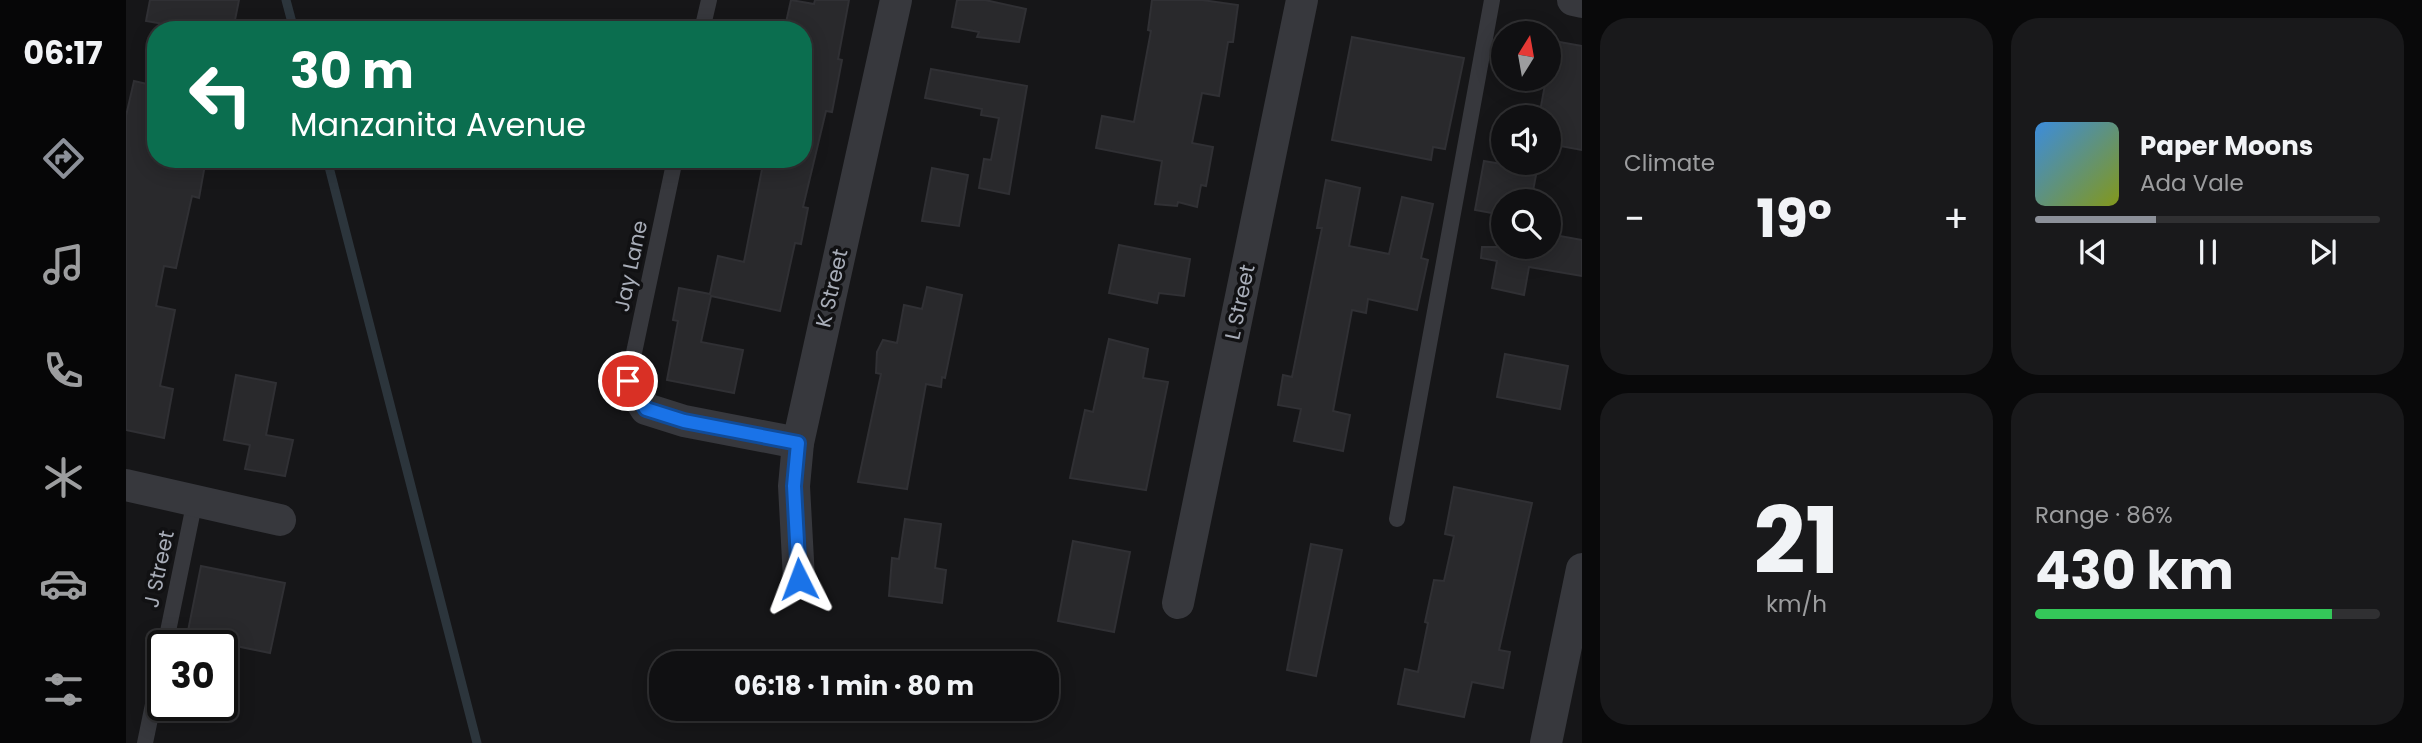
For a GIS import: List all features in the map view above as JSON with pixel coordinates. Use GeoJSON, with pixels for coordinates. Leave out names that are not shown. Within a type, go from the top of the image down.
{"type":"FeatureCollection","features":[{"type":"Feature","properties":{"kind":"street","name":"K Street"},"geometry":{"type":"LineString","coordinates":[[799,579],[794,486],[798,443],[896,0]]}},
{"type":"Feature","properties":{"kind":"street","name":"L Street"},"geometry":{"type":"LineString","coordinates":[[1178,603],[1302,0]]}},
{"type":"Feature","properties":{"kind":"street"},"geometry":{"type":"LineString","coordinates":[[1573,0],[1582,2]]}},
{"type":"Feature","properties":{"kind":"street"},"geometry":{"type":"LineString","coordinates":[[628,381],[646,409],[684,421],[798,443]]}},
{"type":"Feature","properties":{"kind":"street"},"geometry":{"type":"LineString","coordinates":[[126,485],[279,520]]}},
{"type":"Feature","properties":{"kind":"street"},"geometry":{"type":"LineString","coordinates":[[1546,743],[1582,569]]}},
{"type":"Feature","properties":{"kind":"lane"},"geometry":{"type":"LineString","coordinates":[[704,21],[709,0]]}},
{"type":"Feature","properties":{"kind":"lane"},"geometry":{"type":"LineString","coordinates":[[1397,519],[1492,0]]}},
{"type":"Feature","properties":{"kind":"lane","name":"Jay Lane"},"geometry":{"type":"LineString","coordinates":[[628,381],[673,168]]}},
{"type":"Feature","properties":{"kind":"lane","name":"J Street"},"geometry":{"type":"LineString","coordinates":[[168,630],[195,500]]}},
{"type":"Feature","properties":{"kind":"lane"},"geometry":{"type":"LineString","coordinates":[[145,743],[150,721]]}},
{"type":"Feature","properties":{"kind":"building"},"geometry":{"type":"Polygon","coordinates":[[[150,0],[239,0],[235,21],[146,21],[150,0]]]}},
{"type":"Feature","properties":{"kind":"building"},"geometry":{"type":"Polygon","coordinates":[[[791,0],[814,4],[815,0],[849,0],[832,112],[826,111],[803,207],[808,208],[801,244],[795,243],[780,311],[711,296],[701,342],[743,350],[734,393],[667,380],[678,321],[673,320],[679,288],[710,294],[718,256],[744,262],[762,168],[812,168],[812,21],[786,21],[791,0]]]}},
{"type":"Feature","properties":{"kind":"building"},"geometry":{"type":"Polygon","coordinates":[[[957,0],[985,0],[1026,9],[1019,42],[977,37],[979,32],[952,27],[957,0]]]}},
{"type":"Feature","properties":{"kind":"building"},"geometry":{"type":"Polygon","coordinates":[[[1152,0],[1202,0],[1238,5],[1233,42],[1228,42],[1219,96],[1202,93],[1192,143],[1213,147],[1206,186],[1201,185],[1197,207],[1178,202],[1177,206],[1155,204],[1162,161],[1096,148],[1102,116],[1134,122],[1151,31],[1148,30],[1152,0]]]}},
{"type":"Feature","properties":{"kind":"building"},"geometry":{"type":"Polygon","coordinates":[[[1352,37],[1464,58],[1445,149],[1433,147],[1431,160],[1332,140],[1352,37]]]}},
{"type":"Feature","properties":{"kind":"building"},"geometry":{"type":"Polygon","coordinates":[[[1561,42],[1582,46],[1582,150],[1561,146],[1561,105],[1541,105],[1544,91],[1561,91],[1561,42]]]}},
{"type":"Feature","properties":{"kind":"building"},"geometry":{"type":"Polygon","coordinates":[[[931,69],[1027,86],[1009,194],[979,188],[984,159],[991,160],[999,118],[981,115],[982,109],[925,98],[931,69]]]}},
{"type":"Feature","properties":{"kind":"building"},"geometry":{"type":"Polygon","coordinates":[[[134,81],[147,84],[147,168],[204,168],[199,198],[192,196],[176,268],[164,266],[156,306],[175,310],[160,386],[173,389],[164,438],[126,430],[126,116],[134,81]]]}},
{"type":"Feature","properties":{"kind":"building"},"geometry":{"type":"Polygon","coordinates":[[[1484,161],[1491,162],[1491,175],[1536,175],[1533,189],[1491,189],[1491,213],[1475,210],[1484,161]]]}},
{"type":"Feature","properties":{"kind":"building"},"geometry":{"type":"Polygon","coordinates":[[[932,168],[968,175],[959,226],[922,221],[932,168]]]}},
{"type":"Feature","properties":{"kind":"building"},"geometry":{"type":"Polygon","coordinates":[[[1326,180],[1360,188],[1349,246],[1389,254],[1402,197],[1433,204],[1421,258],[1428,260],[1417,310],[1368,299],[1366,313],[1352,310],[1333,411],[1350,415],[1343,451],[1294,441],[1301,409],[1278,405],[1283,375],[1292,377],[1322,228],[1317,228],[1326,180]]]}},
{"type":"Feature","properties":{"kind":"building"},"geometry":{"type":"Polygon","coordinates":[[[1561,236],[1582,240],[1582,276],[1529,267],[1524,295],[1492,288],[1497,261],[1481,258],[1482,247],[1491,247],[1491,259],[1561,259],[1561,236]]]}},
{"type":"Feature","properties":{"kind":"building"},"geometry":{"type":"Polygon","coordinates":[[[1119,245],[1190,259],[1184,296],[1159,293],[1157,303],[1109,293],[1119,245]]]}},
{"type":"Feature","properties":{"kind":"building"},"geometry":{"type":"Polygon","coordinates":[[[927,287],[962,295],[945,378],[942,377],[941,387],[926,384],[907,489],[858,482],[881,374],[876,373],[877,352],[883,340],[897,343],[904,305],[922,309],[927,287]]]}},
{"type":"Feature","properties":{"kind":"building"},"geometry":{"type":"Polygon","coordinates":[[[1109,339],[1148,349],[1143,378],[1168,382],[1146,490],[1070,478],[1085,410],[1093,412],[1109,339]]]}},
{"type":"Feature","properties":{"kind":"building"},"geometry":{"type":"Polygon","coordinates":[[[1505,354],[1568,366],[1560,409],[1497,397],[1505,354]]]}},
{"type":"Feature","properties":{"kind":"building"},"geometry":{"type":"Polygon","coordinates":[[[236,375],[276,383],[266,435],[293,440],[285,476],[245,469],[250,445],[224,440],[236,375]]]}},
{"type":"Feature","properties":{"kind":"building"},"geometry":{"type":"Polygon","coordinates":[[[1454,487],[1532,503],[1499,650],[1510,652],[1503,688],[1472,682],[1464,717],[1398,704],[1405,669],[1418,672],[1434,580],[1444,581],[1454,536],[1445,534],[1454,487]]]}},
{"type":"Feature","properties":{"kind":"building"},"geometry":{"type":"Polygon","coordinates":[[[905,519],[941,524],[935,568],[946,570],[942,603],[889,596],[892,558],[899,559],[905,519]]]}},
{"type":"Feature","properties":{"kind":"building"},"geometry":{"type":"Polygon","coordinates":[[[1073,541],[1130,552],[1114,632],[1058,621],[1073,541]]]}},
{"type":"Feature","properties":{"kind":"building"},"geometry":{"type":"Polygon","coordinates":[[[1311,544],[1342,550],[1316,676],[1287,670],[1311,544]]]}},
{"type":"Feature","properties":{"kind":"building"},"geometry":{"type":"Polygon","coordinates":[[[201,566],[285,583],[270,653],[238,646],[238,630],[188,630],[201,566]]]}},
{"type":"Feature","properties":{"kind":"waterway"},"geometry":{"type":"LineString","coordinates":[[286,0],[292,21]]}},
{"type":"Feature","properties":{"kind":"waterway"},"geometry":{"type":"LineString","coordinates":[[329,168],[477,743]]}},
{"type":"Feature","properties":{"kind":"route"},"geometry":{"type":"LineString","coordinates":[[628,381],[646,409],[684,421],[798,443],[794,486],[799,579]]}}]}
